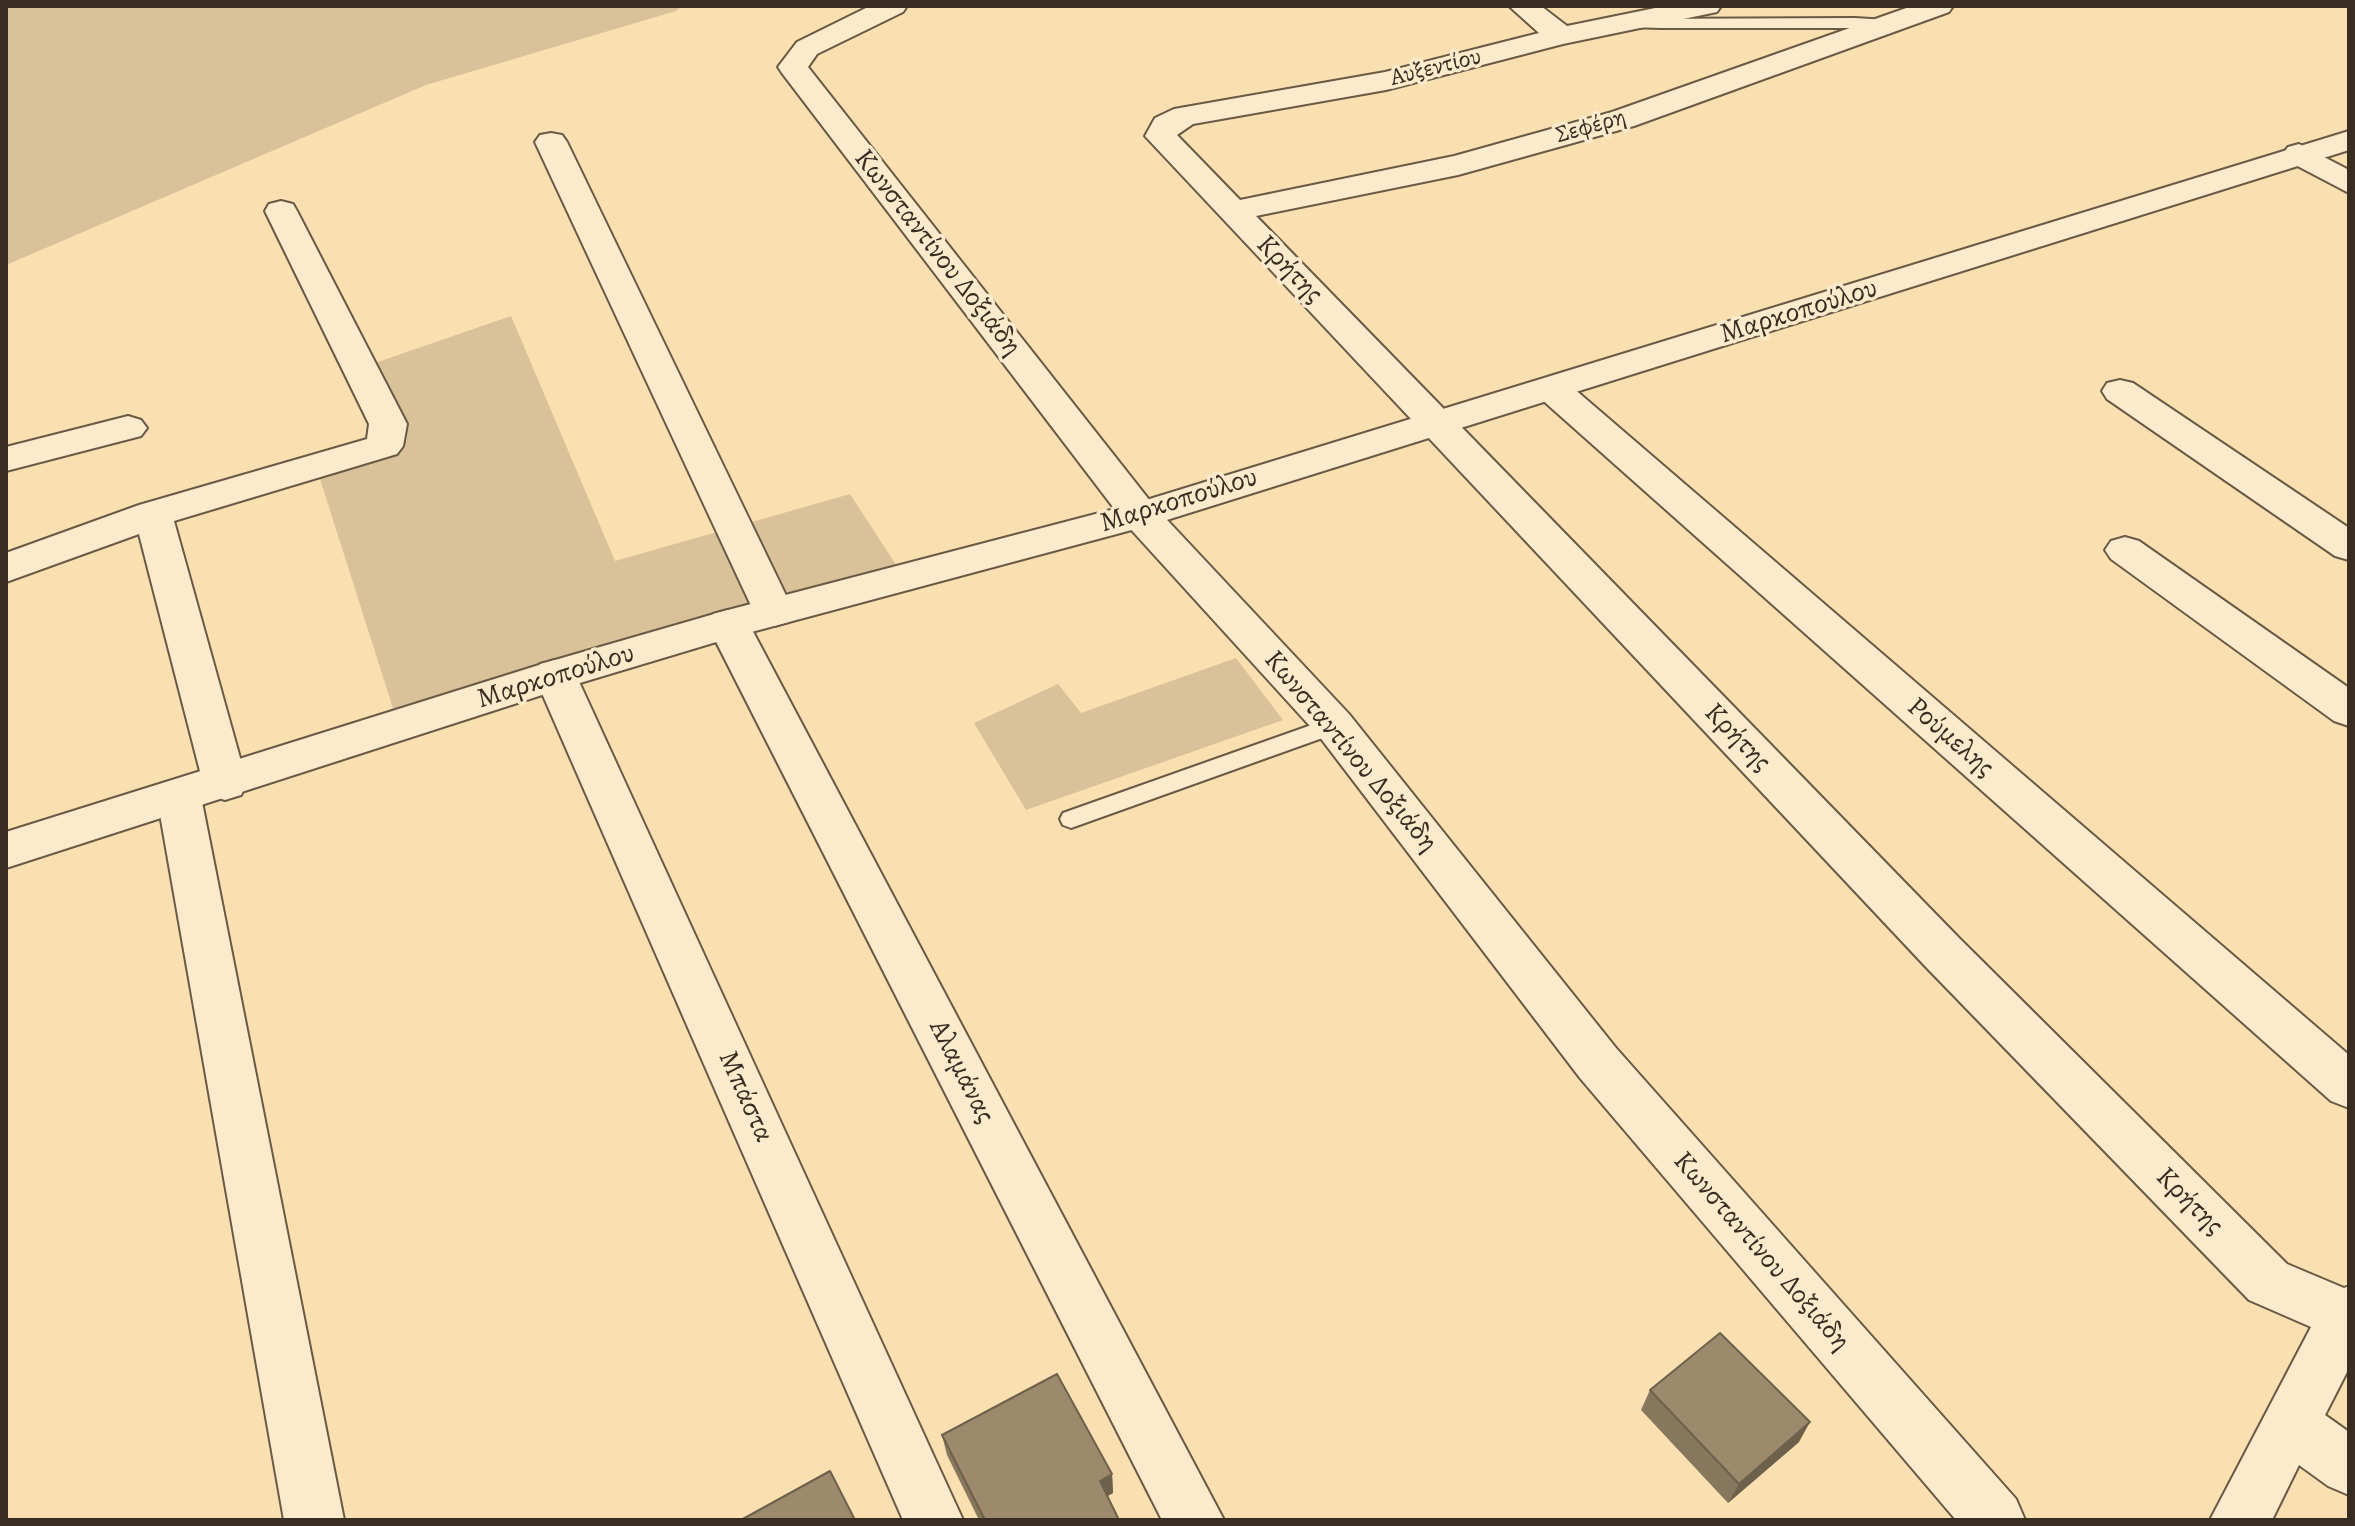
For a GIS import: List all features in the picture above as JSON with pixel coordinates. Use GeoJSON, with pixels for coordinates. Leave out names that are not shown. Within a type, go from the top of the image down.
{"type":"FeatureCollection","features":[{"type":"Feature","properties":{"kind":"street","name":"Κωνσταντίνου Δοξιάδη"},"geometry":{"type":"LineString","coordinates":[[893,6],[807,48],[793,67],[1140,515],[1334,725],[1598,1063],[1995,1520]]}},
{"type":"Feature","properties":{"kind":"street"},"geometry":{"type":"LineString","coordinates":[[1523,6],[1561,36]]}},
{"type":"Feature","properties":{"kind":"street","name":"Αυξεντίου"},"geometry":{"type":"LineString","coordinates":[[1166,125],[1185,116],[1386,81],[1561,36],[1707,6]]}},
{"type":"Feature","properties":{"kind":"street","name":"Σεφέρη"},"geometry":{"type":"LineString","coordinates":[[1233,211],[1458,165],[1623,119],[1939,6]]}},
{"type":"Feature","properties":{"kind":"street","name":"Κρήτης"},"geometry":{"type":"LineString","coordinates":[[1166,125],[1161,136],[1943,953],[2268,1282],[2348,1314]]}},
{"type":"Feature","properties":{"kind":"street","name":"Μαρκοπούλου"},"geometry":{"type":"LineString","coordinates":[[6,850],[555,675],[751,618],[1140,515],[2349,140]]}},
{"type":"Feature","properties":{"kind":"street","name":"Αλαμάνας"},"geometry":{"type":"LineString","coordinates":[[551,142],[751,618],[1194,1520]]}},
{"type":"Feature","properties":{"kind":"street"},"geometry":{"type":"LineString","coordinates":[[2299,154],[2349,183]]}},
{"type":"Feature","properties":{"kind":"street"},"geometry":{"type":"LineString","coordinates":[[6,568],[153,514],[384,446],[388,424],[281,211]]}},
{"type":"Feature","properties":{"kind":"street","name":"Ρούμελης"},"geometry":{"type":"LineString","coordinates":[[1552,389],[2349,1086]]}},
{"type":"Feature","properties":{"kind":"street"},"geometry":{"type":"LineString","coordinates":[[2120,391],[2349,547]]}},
{"type":"Feature","properties":{"kind":"street"},"geometry":{"type":"LineString","coordinates":[[6,459],[128,428]]}},
{"type":"Feature","properties":{"kind":"street"},"geometry":{"type":"LineString","coordinates":[[153,514],[202,790],[314,1520]]}},
{"type":"Feature","properties":{"kind":"street"},"geometry":{"type":"LineString","coordinates":[[2125,550],[2349,710]]}},
{"type":"Feature","properties":{"kind":"street","name":"Μπάστα"},"geometry":{"type":"LineString","coordinates":[[555,675],[933,1520]]}},
{"type":"Feature","properties":{"kind":"street"},"geometry":{"type":"LineString","coordinates":[[2240,1520],[2292,1426],[2348,1314]]}},
{"type":"Feature","properties":{"kind":"street"},"geometry":{"type":"LineString","coordinates":[[2292,1426],[2349,1466]]}},
{"type":"Feature","properties":{"kind":"lane"},"geometry":{"type":"LineString","coordinates":[[1624,23],[1730,25],[1839,21],[1887,24]]}},
{"type":"Feature","properties":{"kind":"lane"},"geometry":{"type":"LineString","coordinates":[[1071,819],[1334,725]]}},
{"type":"Feature","properties":{"kind":"shaded area"},"geometry":{"type":"Polygon","coordinates":[[[6,6],[682,6],[676,11],[426,85],[6,265],[6,6]]]}},
{"type":"Feature","properties":{"kind":"shaded area"},"geometry":{"type":"Polygon","coordinates":[[[511,316],[615,561],[850,494],[902,574],[398,724],[320,479],[402,451],[375,363],[511,316]]]}},
{"type":"Feature","properties":{"kind":"shaded area"},"geometry":{"type":"Polygon","coordinates":[[[1236,658],[1283,720],[1026,810],[974,723],[1058,684],[1081,713],[1236,658]]]}},
{"type":"Feature","properties":{"kind":"building"},"geometry":{"type":"Polygon","coordinates":[[[1720,1333],[1810,1422],[1739,1484],[1650,1390],[1720,1333]]]}},
{"type":"Feature","properties":{"kind":"building"},"geometry":{"type":"Polygon","coordinates":[[[1057,1374],[1112,1474],[1100,1481],[1119,1520],[985,1520],[942,1435],[1057,1374]]]}},
{"type":"Feature","properties":{"kind":"building"},"geometry":{"type":"Polygon","coordinates":[[[830,1471],[855,1520],[741,1520],[830,1471]]]}}]}
